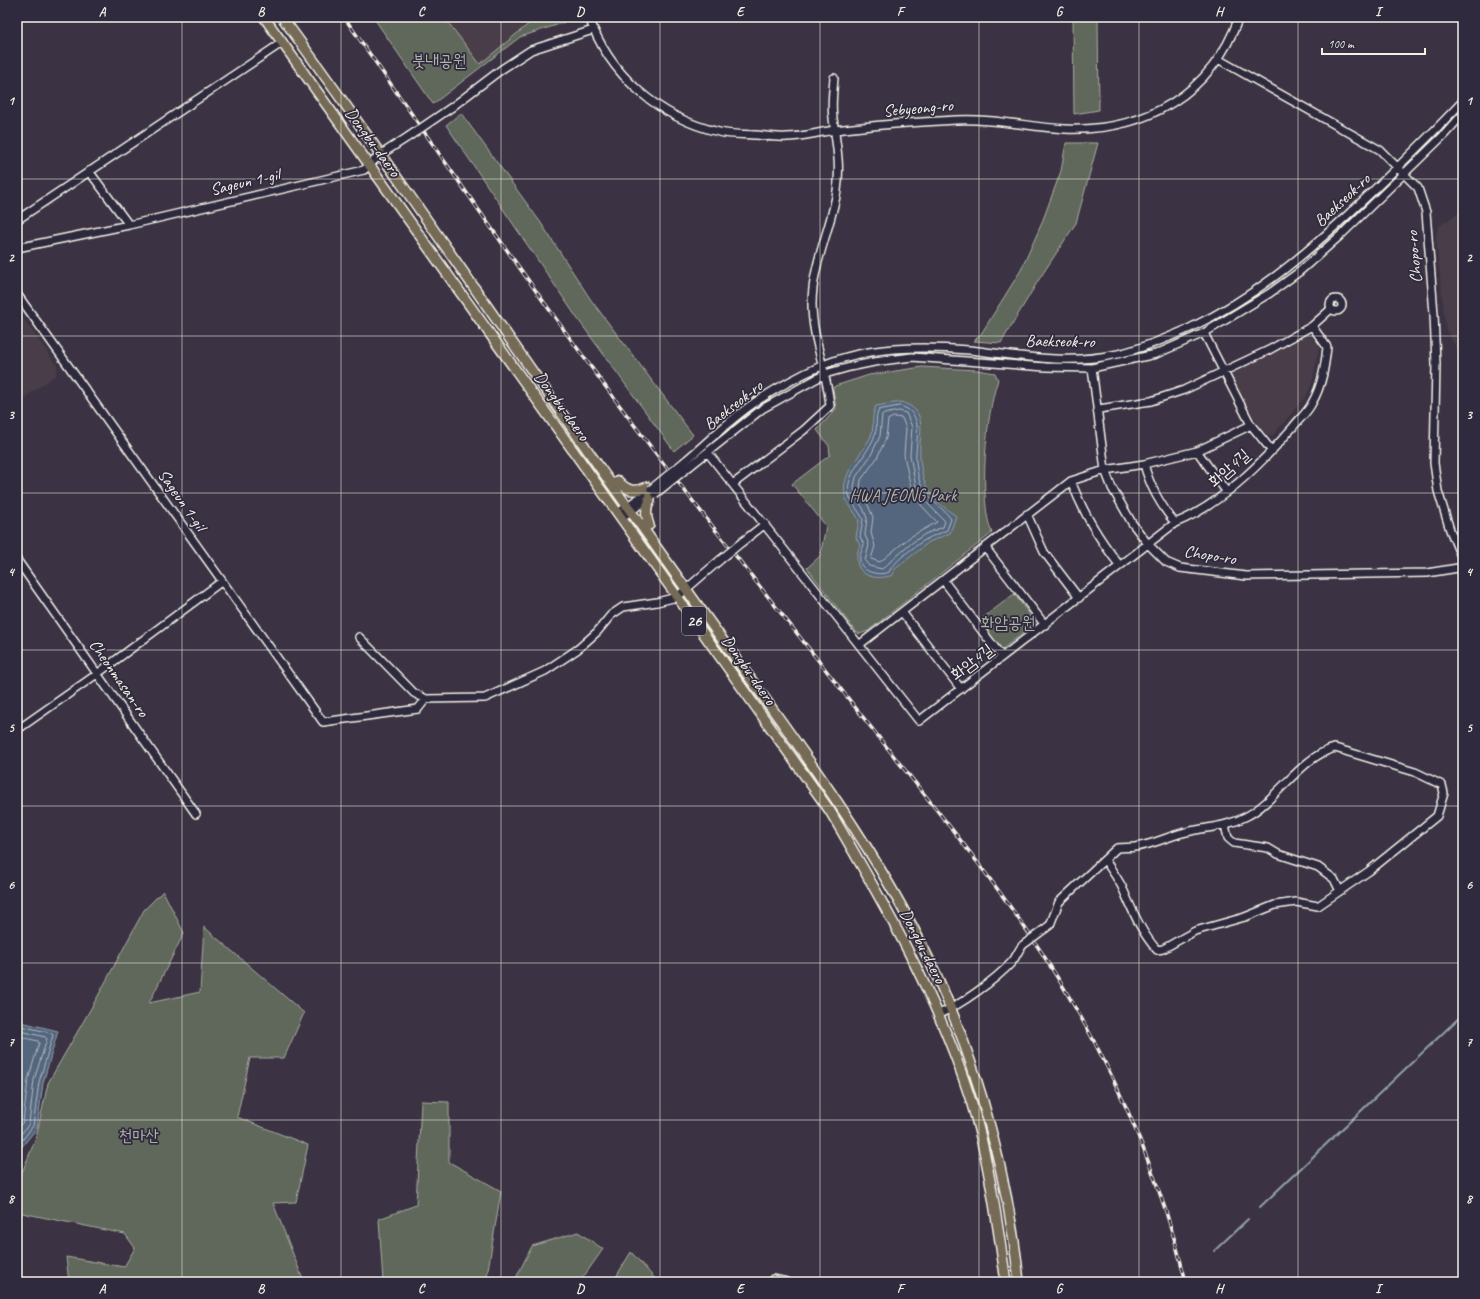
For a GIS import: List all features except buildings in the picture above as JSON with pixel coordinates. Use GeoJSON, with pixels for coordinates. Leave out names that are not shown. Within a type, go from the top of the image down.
{"type":"FeatureCollection","features":[{"type":"Feature","properties":{"kind":"main road","name":"Dongbu-daero"},"geometry":{"type":"LineString","coordinates":[[264,17],[830,811],[885,905],[939,1014],[971,1102],[982,1143],[1006,1282]]}},
{"type":"Feature","properties":{"kind":"main road","name":"Dongbu-daero"},"geometry":{"type":"LineString","coordinates":[[282,17],[629,509],[821,777],[872,853],[939,982],[969,1058],[996,1150],[1011,1225],[1019,1282]]}},
{"type":"Feature","properties":{"kind":"main road"},"geometry":{"type":"LineString","coordinates":[[612,485],[618,481],[625,488],[633,491],[646,487],[651,493],[646,518],[649,525],[644,528]]}},
{"type":"Feature","properties":{"kind":"street","name":"Sebyeong-ro"},"geometry":{"type":"LineString","coordinates":[[589,17],[593,30],[604,50],[630,84],[647,98],[676,117],[720,133],[786,137],[835,130],[958,120],[999,121],[1063,129],[1103,127],[1149,116],[1171,104],[1202,80],[1218,59],[1233,34],[1239,17]]}},
{"type":"Feature","properties":{"kind":"street","name":"Sageun 1-gil"},"geometry":{"type":"LineString","coordinates":[[17,248],[129,225],[364,170],[380,155],[452,107],[502,69],[532,50],[593,30]]}},
{"type":"Feature","properties":{"kind":"street"},"geometry":{"type":"LineString","coordinates":[[17,220],[283,42]]}},
{"type":"Feature","properties":{"kind":"street","name":"Chopo-ro"},"geometry":{"type":"LineString","coordinates":[[1218,59],[1380,150],[1418,188],[1426,212],[1434,314],[1436,356],[1434,463],[1438,491],[1450,530],[1463,561]]}},
{"type":"Feature","properties":{"kind":"street"},"geometry":{"type":"LineString","coordinates":[[733,484],[825,412],[830,406],[825,374],[813,326],[812,302],[815,279],[837,191],[839,156],[833,117],[834,78]]}},
{"type":"Feature","properties":{"kind":"street","name":"Baekseok-ro"},"geometry":{"type":"LineString","coordinates":[[688,464],[708,453],[762,409],[825,374],[874,362],[912,357],[1046,367],[1092,368],[1156,354],[1204,333],[1270,293],[1299,272],[1342,234],[1463,100]]}},
{"type":"Feature","properties":{"kind":"street","name":"Baekseok-ro"},"geometry":{"type":"LineString","coordinates":[[620,515],[688,464],[753,404],[791,381],[823,365],[858,355],[894,349],[922,348],[1076,359],[1112,356],[1155,342],[1228,309],[1255,292],[1306,253],[1401,170],[1445,134],[1463,114]]}},
{"type":"Feature","properties":{"kind":"street"},"geometry":{"type":"LineString","coordinates":[[90,171],[129,225]]}},
{"type":"Feature","properties":{"kind":"street","name":"Sageun 1-gil"},"geometry":{"type":"LineString","coordinates":[[17,294],[221,582],[323,722],[418,709],[426,699]]}},
{"type":"Feature","properties":{"kind":"street"},"geometry":{"type":"LineString","coordinates":[[1099,409],[1151,401],[1184,390],[1269,350],[1312,326],[1331,309]]}},
{"type":"Feature","properties":{"kind":"street","name":"화암4길"},"geometry":{"type":"LineString","coordinates":[[708,453],[919,721],[1175,523],[1202,510],[1272,451],[1312,405],[1319,389],[1327,347],[1312,326]]}},
{"type":"Feature","properties":{"kind":"street"},"geometry":{"type":"LineString","coordinates":[[1204,333],[1251,425],[1272,451]]}},
{"type":"Feature","properties":{"kind":"street","name":"Chopo-ro"},"geometry":{"type":"LineString","coordinates":[[1092,368],[1099,409],[1106,470],[1122,509],[1148,544],[1166,562],[1180,568],[1246,576],[1427,573],[1458,568],[1463,570]]}},
{"type":"Feature","properties":{"kind":"street"},"geometry":{"type":"LineString","coordinates":[[859,645],[1071,481],[1106,470],[1144,464],[1197,451],[1251,425]]}},
{"type":"Feature","properties":{"kind":"street"},"geometry":{"type":"LineString","coordinates":[[1197,451],[1226,491]]}},
{"type":"Feature","properties":{"kind":"street"},"geometry":{"type":"LineString","coordinates":[[1144,464],[1150,486],[1175,523]]}},
{"type":"Feature","properties":{"kind":"street"},"geometry":{"type":"LineString","coordinates":[[1071,481],[1082,510],[1091,526],[1120,566]]}},
{"type":"Feature","properties":{"kind":"street"},"geometry":{"type":"LineString","coordinates":[[1027,514],[1044,552],[1079,598]]}},
{"type":"Feature","properties":{"kind":"street"},"geometry":{"type":"LineString","coordinates":[[360,637],[410,688],[426,699],[485,698],[545,671],[562,660],[597,632],[611,615],[624,607],[657,602],[677,596],[687,590],[720,560],[765,524]]}},
{"type":"Feature","properties":{"kind":"street"},"geometry":{"type":"LineString","coordinates":[[985,547],[1045,624]]}},
{"type":"Feature","properties":{"kind":"street","name":"Cheonmasan-ro"},"geometry":{"type":"LineString","coordinates":[[17,560],[196,814]]}},
{"type":"Feature","properties":{"kind":"street"},"geometry":{"type":"LineString","coordinates":[[943,580],[1002,657]]}},
{"type":"Feature","properties":{"kind":"street"},"geometry":{"type":"LineString","coordinates":[[17,730],[97,674],[221,582]]}},
{"type":"Feature","properties":{"kind":"street"},"geometry":{"type":"LineString","coordinates":[[902,612],[961,689]]}},
{"type":"Feature","properties":{"kind":"street"},"geometry":{"type":"LineString","coordinates":[[939,1014],[950,1010],[1006,969],[1017,957],[1018,950],[1050,925],[1059,902],[1117,848],[1135,847],[1190,831],[1225,825],[1247,816],[1263,806],[1311,760],[1325,750],[1335,748],[1415,772],[1442,785],[1444,793],[1437,816],[1340,891],[1318,906],[1296,902],[1275,905],[1245,917],[1195,931],[1164,949],[1157,950],[1151,943],[1132,912],[1121,886],[1105,860]]}},
{"type":"Feature","properties":{"kind":"street"},"geometry":{"type":"LineString","coordinates":[[1225,825],[1228,838],[1234,843],[1268,848],[1278,854],[1318,867],[1334,879],[1340,891]]}},
{"type":"Feature","properties":{"kind":"street"},"geometry":{"type":"LineString","coordinates":[[773,1281],[786,1282]]}},
{"type":"Feature","properties":{"kind":"shaded area"},"geometry":{"type":"Polygon","coordinates":[[[444,17],[537,17],[480,64],[444,17]]]}},
{"type":"Feature","properties":{"kind":"shaded area"},"geometry":{"type":"Polygon","coordinates":[[[1463,210],[1463,360],[1446,329],[1436,239],[1438,227],[1463,210]]]}},
{"type":"Feature","properties":{"kind":"shaded area"},"geometry":{"type":"Polygon","coordinates":[[[17,310],[57,366],[56,375],[17,403],[17,310]]]}},
{"type":"Feature","properties":{"kind":"shaded area"},"geometry":{"type":"Polygon","coordinates":[[[1307,331],[1319,346],[1312,383],[1307,395],[1273,435],[1268,436],[1260,428],[1241,398],[1229,374],[1307,331]]]}},
{"type":"Feature","properties":{"kind":"green space","name":"붓내공원"},"geometry":{"type":"Polygon","coordinates":[[[373,17],[444,17],[480,64],[537,17],[568,17],[563,23],[520,37],[433,104],[373,17]]]}},
{"type":"Feature","properties":{"kind":"green space"},"geometry":{"type":"Polygon","coordinates":[[[1073,17],[1098,17],[1099,110],[1074,114],[1073,17]]]}},
{"type":"Feature","properties":{"kind":"green space"},"geometry":{"type":"Polygon","coordinates":[[[461,113],[541,223],[591,300],[693,435],[674,451],[577,318],[446,125],[461,113]]]}},
{"type":"Feature","properties":{"kind":"green space"},"geometry":{"type":"Polygon","coordinates":[[[1066,143],[1098,143],[1076,223],[1038,281],[1001,343],[974,341],[981,334],[1021,270],[1041,225],[1061,171],[1066,143]]]}},
{"type":"Feature","properties":{"kind":"green space","name":"HWA JEONG Park"},"geometry":{"type":"Polygon","coordinates":[[[922,367],[977,370],[995,373],[998,380],[990,413],[985,457],[985,500],[992,533],[868,631],[860,634],[856,632],[807,568],[820,556],[826,526],[792,484],[830,455],[829,446],[817,430],[836,409],[833,388],[835,386],[869,375],[922,367]]]}},
{"type":"Feature","properties":{"kind":"green space","name":"화암공원"},"geometry":{"type":"Polygon","coordinates":[[[1014,594],[1036,623],[1001,650],[979,621],[1014,594]]]}},
{"type":"Feature","properties":{"kind":"green space","name":"천마산"},"geometry":{"type":"Polygon","coordinates":[[[163,891],[184,933],[149,1003],[200,992],[204,927],[304,1013],[284,1058],[250,1058],[237,1117],[308,1145],[296,1202],[273,1203],[304,1282],[69,1282],[66,1257],[124,1267],[135,1248],[125,1234],[17,1212],[17,1185],[36,1138],[48,1083],[98,996],[144,910],[163,891]]]}},
{"type":"Feature","properties":{"kind":"green space"},"geometry":{"type":"Polygon","coordinates":[[[421,1101],[449,1102],[449,1162],[501,1191],[486,1282],[383,1282],[379,1219],[416,1205],[421,1101]]]}},
{"type":"Feature","properties":{"kind":"green space"},"geometry":{"type":"Polygon","coordinates":[[[578,1232],[603,1249],[580,1282],[491,1282],[516,1278],[532,1246],[578,1232]]]}},
{"type":"Feature","properties":{"kind":"green space"},"geometry":{"type":"Polygon","coordinates":[[[631,1252],[658,1282],[613,1282],[631,1252]]]}},
{"type":"Feature","properties":{"kind":"water"},"geometry":{"type":"Polygon","coordinates":[[[901,402],[910,406],[916,411],[919,417],[921,424],[920,462],[927,488],[938,502],[956,516],[950,533],[929,542],[894,570],[893,575],[884,577],[869,576],[863,573],[857,562],[857,554],[860,545],[856,538],[859,520],[846,499],[844,490],[845,482],[852,466],[871,436],[873,428],[873,415],[876,406],[901,402]]]}},
{"type":"Feature","properties":{"kind":"water"},"geometry":{"type":"Polygon","coordinates":[[[17,1021],[58,1031],[43,1083],[37,1128],[17,1153],[17,1021]]]}},
{"type":"Feature","properties":{"kind":"waterway"},"geometry":{"type":"LineString","coordinates":[[1260,1207],[1463,1014]]}},
{"type":"Feature","properties":{"kind":"waterway"},"geometry":{"type":"LineString","coordinates":[[1214,1251],[1248,1219]]}},
{"type":"Feature","properties":{"kind":"railway"},"geometry":{"type":"LineString","coordinates":[[344,17],[512,257],[640,433],[966,847],[1005,899],[1042,953],[1066,991],[1088,1031],[1128,1112],[1161,1195],[1186,1282]]}}]}
